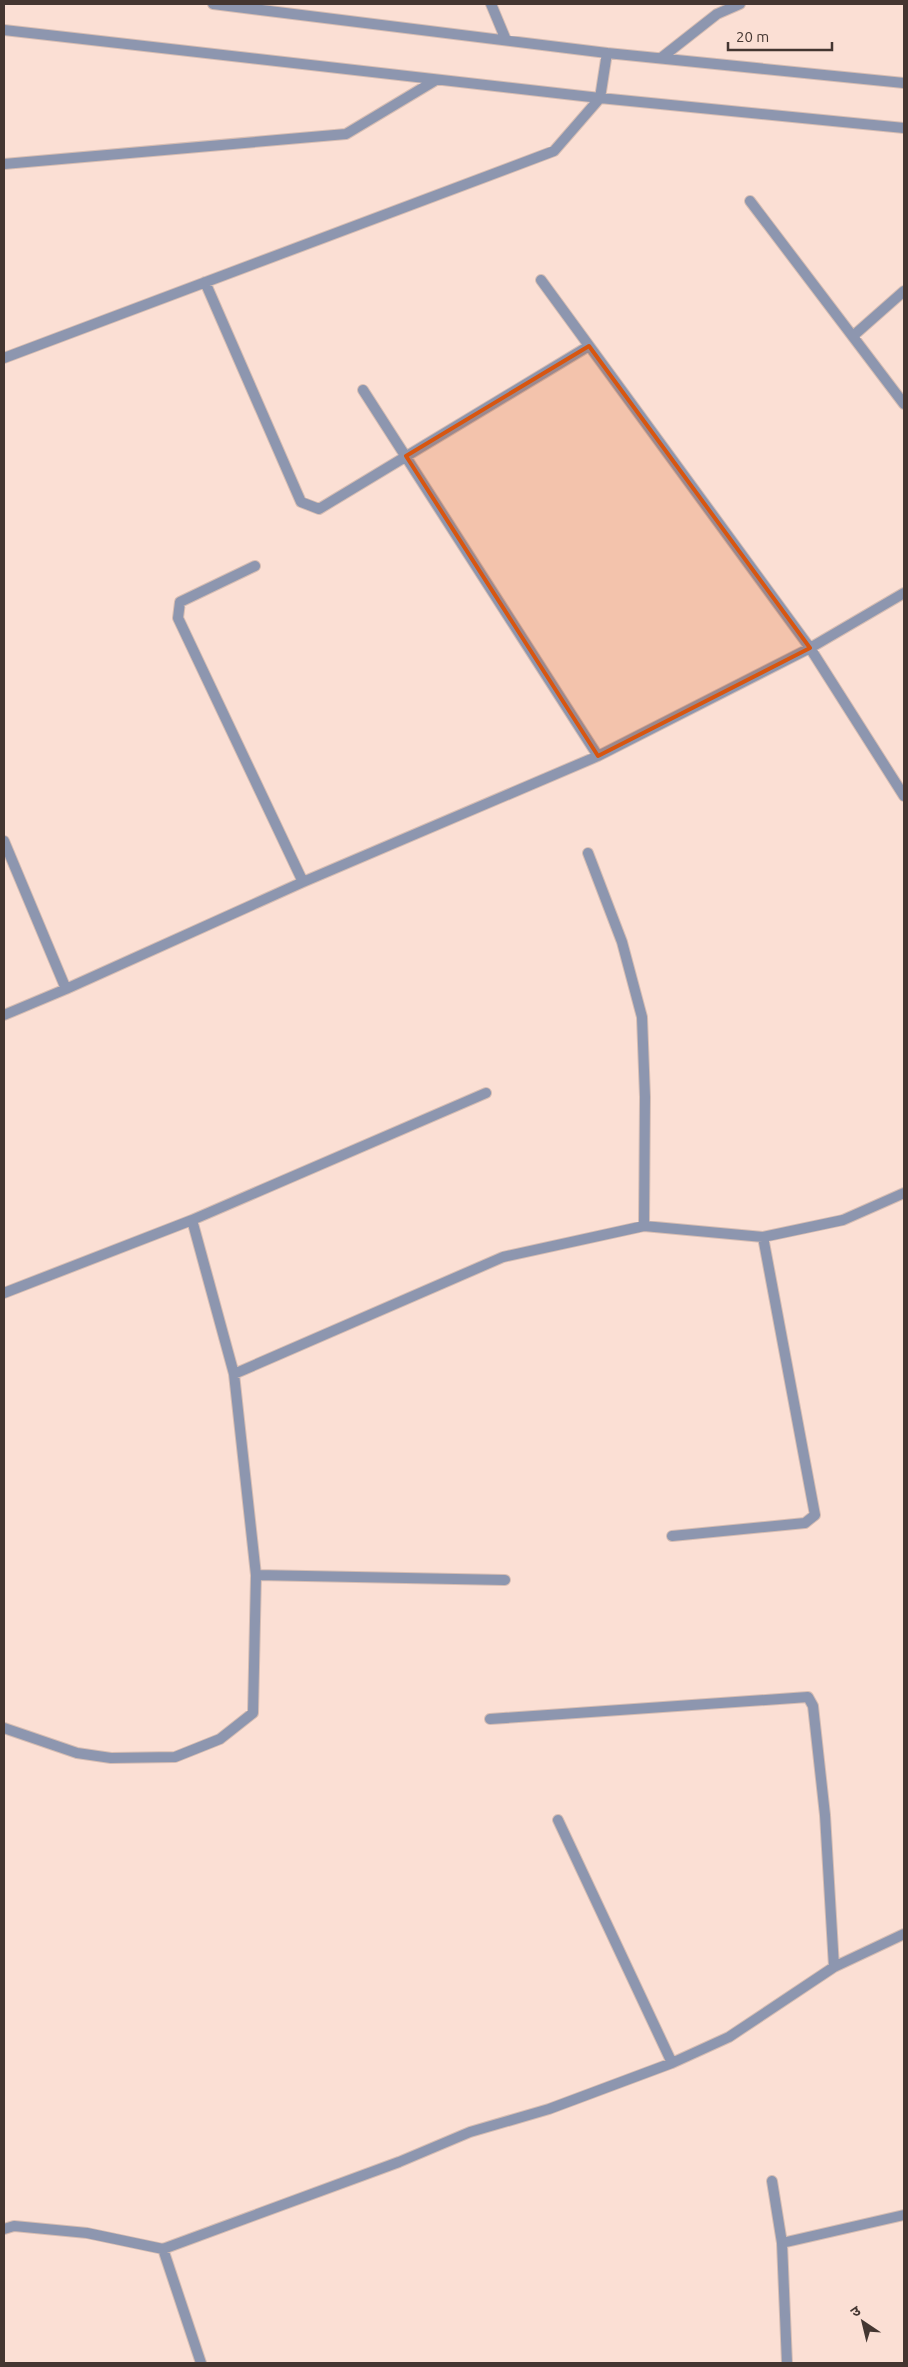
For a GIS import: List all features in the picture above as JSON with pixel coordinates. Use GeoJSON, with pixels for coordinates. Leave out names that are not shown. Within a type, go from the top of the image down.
{"type":"FeatureCollection","features":[{"type":"Feature","properties":{"kind":"street"},"geometry":{"type":"LineString","coordinates":[[213,4],[607,53],[904,83]]}},
{"type":"Feature","properties":{"kind":"street"},"geometry":{"type":"LineString","coordinates":[[491,4],[506,40]]}},
{"type":"Feature","properties":{"kind":"street"},"geometry":{"type":"LineString","coordinates":[[661,58],[717,14],[740,4]]}},
{"type":"Feature","properties":{"kind":"street"},"geometry":{"type":"LineString","coordinates":[[4,30],[600,98],[904,128]]}},
{"type":"Feature","properties":{"kind":"street"},"geometry":{"type":"LineString","coordinates":[[4,358],[554,151],[600,98],[607,53]]}},
{"type":"Feature","properties":{"kind":"street"},"geometry":{"type":"LineString","coordinates":[[4,164],[346,134],[436,80]]}},
{"type":"Feature","properties":{"kind":"street"},"geometry":{"type":"LineString","coordinates":[[750,201],[904,404]]}},
{"type":"Feature","properties":{"kind":"street"},"geometry":{"type":"LineString","coordinates":[[541,280],[810,648],[904,796]]}},
{"type":"Feature","properties":{"kind":"street"},"geometry":{"type":"LineString","coordinates":[[205,282],[301,502],[319,509],[589,346]]}},
{"type":"Feature","properties":{"kind":"street"},"geometry":{"type":"LineString","coordinates":[[853,336],[904,291]]}},
{"type":"Feature","properties":{"kind":"street"},"geometry":{"type":"LineString","coordinates":[[363,390],[598,756]]}},
{"type":"Feature","properties":{"kind":"street"},"geometry":{"type":"LineString","coordinates":[[255,566],[180,602],[178,618],[303,882]]}},
{"type":"Feature","properties":{"kind":"street"},"geometry":{"type":"LineString","coordinates":[[4,1015],[66,990],[303,882],[598,756],[810,648],[904,593]]}},
{"type":"Feature","properties":{"kind":"street"},"geometry":{"type":"LineString","coordinates":[[4,841],[66,990]]}},
{"type":"Feature","properties":{"kind":"street"},"geometry":{"type":"LineString","coordinates":[[588,853],[622,942],[642,1017],[645,1097],[644,1226]]}},
{"type":"Feature","properties":{"kind":"street"},"geometry":{"type":"LineString","coordinates":[[4,1293],[192,1220],[486,1093]]}},
{"type":"Feature","properties":{"kind":"street"},"geometry":{"type":"LineString","coordinates":[[234,1374],[502,1257],[644,1226],[763,1237],[843,1220],[904,1193]]}},
{"type":"Feature","properties":{"kind":"street"},"geometry":{"type":"LineString","coordinates":[[4,1728],[77,1753],[110,1758],[175,1757],[220,1739],[253,1713],[256,1575],[234,1374],[192,1220]]}},
{"type":"Feature","properties":{"kind":"street"},"geometry":{"type":"LineString","coordinates":[[672,1536],[805,1523],[815,1515],[763,1237]]}},
{"type":"Feature","properties":{"kind":"street"},"geometry":{"type":"LineString","coordinates":[[256,1575],[505,1580]]}},
{"type":"Feature","properties":{"kind":"street"},"geometry":{"type":"LineString","coordinates":[[490,1719],[808,1697],[813,1706],[824,1815],[834,1967]]}},
{"type":"Feature","properties":{"kind":"street"},"geometry":{"type":"LineString","coordinates":[[558,1820],[672,2063]]}},
{"type":"Feature","properties":{"kind":"street"},"geometry":{"type":"LineString","coordinates":[[4,2229],[14,2226],[87,2233],[163,2249],[399,2162],[470,2132],[549,2109],[672,2063],[729,2037],[834,1967],[904,1934]]}},
{"type":"Feature","properties":{"kind":"street"},"geometry":{"type":"LineString","coordinates":[[772,2181],[782,2243],[787,2363]]}},
{"type":"Feature","properties":{"kind":"street"},"geometry":{"type":"LineString","coordinates":[[782,2243],[904,2215]]}},
{"type":"Feature","properties":{"kind":"street"},"geometry":{"type":"LineString","coordinates":[[163,2249],[200,2363]]}},
{"type":"Feature","properties":{"kind":"highlighted area"},"geometry":{"type":"Polygon","coordinates":[[[589,346],[810,648],[598,756],[406,456],[589,346]]]}}]}
